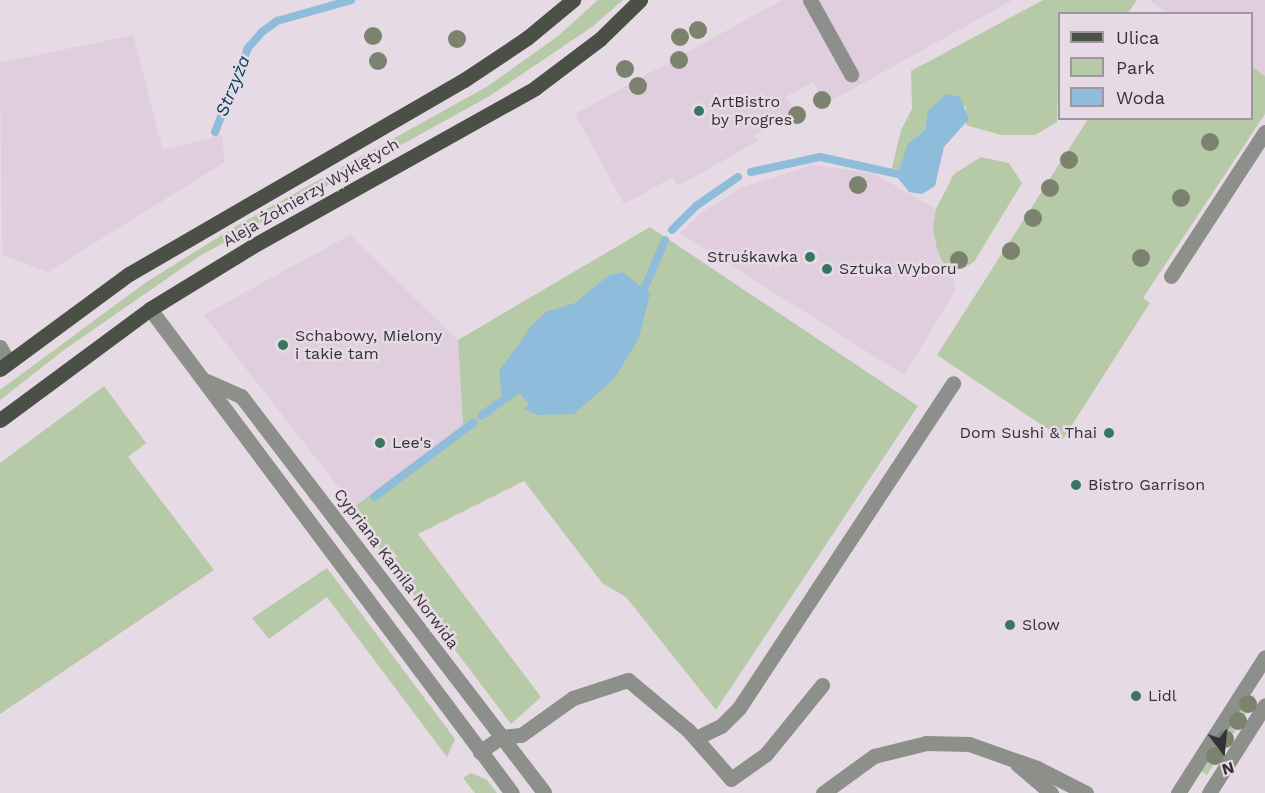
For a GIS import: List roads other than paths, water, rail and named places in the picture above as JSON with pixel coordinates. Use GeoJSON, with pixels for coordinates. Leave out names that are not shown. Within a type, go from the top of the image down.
{"type":"FeatureCollection","features":[{"type":"Feature","properties":{"kind":"main road","name":"Aleja Żołnierzy Wyklętych"},"geometry":{"type":"LineString","coordinates":[[4,366],[129,274],[464,80],[527,38],[573,0]]}},
{"type":"Feature","properties":{"kind":"main road","name":"Aleja Żołnierzy Wyklętych"},"geometry":{"type":"LineString","coordinates":[[0,420],[150,309],[250,246],[535,88],[600,39],[640,0]]}},
{"type":"Feature","properties":{"kind":"street"},"geometry":{"type":"LineString","coordinates":[[810,0],[851,74]]}},
{"type":"Feature","properties":{"kind":"street"},"geometry":{"type":"LineString","coordinates":[[1171,276],[1265,132]]}},
{"type":"Feature","properties":{"kind":"street","name":"Cypriana Kamila Norwida"},"geometry":{"type":"LineString","coordinates":[[150,309],[207,381],[225,411],[512,793]]}},
{"type":"Feature","properties":{"kind":"street"},"geometry":{"type":"LineString","coordinates":[[0,347],[4,366]]}},
{"type":"Feature","properties":{"kind":"street","name":"Cypriana Kamila Norwida"},"geometry":{"type":"LineString","coordinates":[[207,381],[241,396],[544,793]]}},
{"type":"Feature","properties":{"kind":"street"},"geometry":{"type":"LineString","coordinates":[[696,738],[721,726],[739,708],[953,383]]}},
{"type":"Feature","properties":{"kind":"street"},"geometry":{"type":"LineString","coordinates":[[1178,793],[1265,657]]}},
{"type":"Feature","properties":{"kind":"street"},"geometry":{"type":"LineString","coordinates":[[480,752],[501,737],[521,735],[573,698],[628,680],[696,738],[731,778],[766,754],[822,685]]}},
{"type":"Feature","properties":{"kind":"street"},"geometry":{"type":"LineString","coordinates":[[1209,793],[1265,705]]}},
{"type":"Feature","properties":{"kind":"street"},"geometry":{"type":"LineString","coordinates":[[823,793],[874,756],[926,743],[969,744],[1059,777],[1086,793]]}},
{"type":"Feature","properties":{"kind":"street"},"geometry":{"type":"LineString","coordinates":[[1012,760],[1051,793]]}},
{"type":"Feature","properties":{"kind":"water"},"geometry":{"type":"Polygon","coordinates":[[[946,94],[960,97],[969,119],[944,147],[935,186],[922,194],[909,192],[897,177],[908,143],[925,130],[928,111],[946,94]]]}},
{"type":"Feature","properties":{"kind":"water"},"geometry":{"type":"Polygon","coordinates":[[[623,272],[650,294],[639,338],[614,379],[574,414],[537,415],[524,409],[529,405],[515,387],[502,397],[499,371],[532,325],[546,312],[575,303],[609,275],[623,272]]]}},
{"type":"Feature","properties":{"kind":"waterway","name":"Strzyża"},"geometry":{"type":"LineString","coordinates":[[215,132],[248,48],[262,32],[277,21],[351,0]]}},
{"type":"Feature","properties":{"kind":"waterway"},"geometry":{"type":"LineString","coordinates":[[751,172],[820,157],[898,174]]}},
{"type":"Feature","properties":{"kind":"waterway"},"geometry":{"type":"LineString","coordinates":[[672,230],[696,206],[738,177]]}},
{"type":"Feature","properties":{"kind":"waterway"},"geometry":{"type":"LineString","coordinates":[[645,287],[665,240]]}},
{"type":"Feature","properties":{"kind":"waterway"},"geometry":{"type":"LineString","coordinates":[[481,416],[518,389]]}},
{"type":"Feature","properties":{"kind":"waterway"},"geometry":{"type":"LineString","coordinates":[[374,497],[473,423]]}},
{"type":"Feature","properties":{"kind":"place","name":"ArtBistro by Progres"},"geometry":{"type":"Point","coordinates":[699,111]}},
{"type":"Feature","properties":{"kind":"place","name":"Struśkawka"},"geometry":{"type":"Point","coordinates":[810,257]}},
{"type":"Feature","properties":{"kind":"place","name":"Sztuka Wyboru"},"geometry":{"type":"Point","coordinates":[827,269]}},
{"type":"Feature","properties":{"kind":"place","name":"Schabowy, Mielony i takie tam"},"geometry":{"type":"Point","coordinates":[283,345]}},
{"type":"Feature","properties":{"kind":"place","name":"Dom Sushi & Thai"},"geometry":{"type":"Point","coordinates":[1109,433]}},
{"type":"Feature","properties":{"kind":"place","name":"Lee's"},"geometry":{"type":"Point","coordinates":[380,443]}},
{"type":"Feature","properties":{"kind":"place","name":"Bistro Garrison"},"geometry":{"type":"Point","coordinates":[1076,485]}},
{"type":"Feature","properties":{"kind":"place","name":"Slow"},"geometry":{"type":"Point","coordinates":[1010,625]}},
{"type":"Feature","properties":{"kind":"place","name":"Lidl"},"geometry":{"type":"Point","coordinates":[1136,696]}}]}
